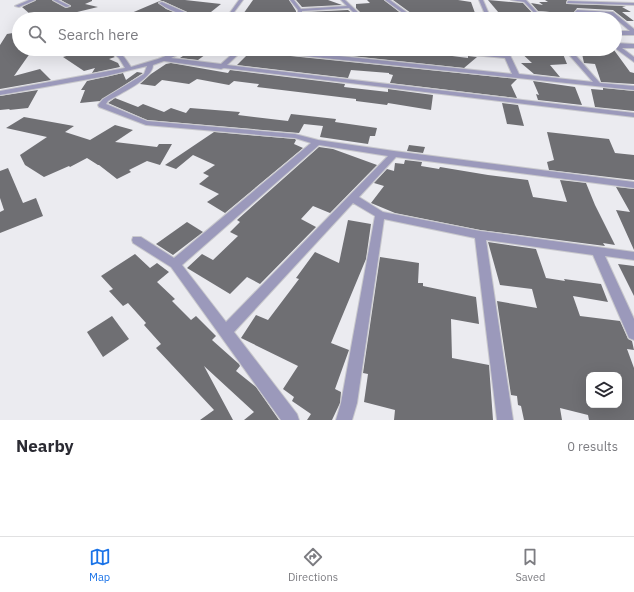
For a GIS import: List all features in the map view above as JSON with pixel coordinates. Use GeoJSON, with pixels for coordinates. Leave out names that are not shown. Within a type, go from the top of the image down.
{"type":"FeatureCollection","features":[{"type":"Feature","properties":{"kind":"street"},"geometry":{"type":"LineString","coordinates":[[18,6],[33,0]]}},
{"type":"Feature","properties":{"kind":"street"},"geometry":{"type":"LineString","coordinates":[[55,0],[68,6]]}},
{"type":"Feature","properties":{"kind":"street"},"geometry":{"type":"LineString","coordinates":[[232,12],[241,0]]}},
{"type":"Feature","properties":{"kind":"street"},"geometry":{"type":"LineString","coordinates":[[292,0],[300,10],[351,7]]}},
{"type":"Feature","properties":{"kind":"street"},"geometry":{"type":"LineString","coordinates":[[342,0],[356,12]]}},
{"type":"Feature","properties":{"kind":"street"},"geometry":{"type":"LineString","coordinates":[[386,0],[404,12]]}},
{"type":"Feature","properties":{"kind":"street"},"geometry":{"type":"LineString","coordinates":[[481,0],[486,12]]}},
{"type":"Feature","properties":{"kind":"street"},"geometry":{"type":"LineString","coordinates":[[513,0],[524,0],[534,12]]}},
{"type":"Feature","properties":{"kind":"street"},"geometry":{"type":"LineString","coordinates":[[599,0],[604,4]]}},
{"type":"Feature","properties":{"kind":"street"},"geometry":{"type":"LineString","coordinates":[[567,1],[604,4],[634,4]]}},
{"type":"Feature","properties":{"kind":"street"},"geometry":{"type":"LineString","coordinates":[[567,1],[577,11],[611,12]]}},
{"type":"Feature","properties":{"kind":"street"},"geometry":{"type":"LineString","coordinates":[[161,3],[171,10],[177,12]]}},
{"type":"Feature","properties":{"kind":"street"},"geometry":{"type":"LineString","coordinates":[[622,22],[634,33]]}},
{"type":"Feature","properties":{"kind":"street"},"geometry":{"type":"LineString","coordinates":[[622,33],[634,33]]}},
{"type":"Feature","properties":{"kind":"street"},"geometry":{"type":"LineString","coordinates":[[622,45],[634,46]]}},
{"type":"Feature","properties":{"kind":"street"},"geometry":{"type":"LineString","coordinates":[[622,50],[634,60]]}},
{"type":"Feature","properties":{"kind":"street"},"geometry":{"type":"LineString","coordinates":[[120,56],[129,70]]}},
{"type":"Feature","properties":{"kind":"street"},"geometry":{"type":"LineString","coordinates":[[0,93],[129,70],[171,56]]}},
{"type":"Feature","properties":{"kind":"street"},"geometry":{"type":"LineString","coordinates":[[221,67],[233,56]]}},
{"type":"Feature","properties":{"kind":"street"},"geometry":{"type":"LineString","coordinates":[[326,56],[634,88]]}},
{"type":"Feature","properties":{"kind":"street"},"geometry":{"type":"LineString","coordinates":[[498,56],[508,57],[516,75]]}},
{"type":"Feature","properties":{"kind":"street"},"geometry":{"type":"LineString","coordinates":[[573,56],[598,84]]}},
{"type":"Feature","properties":{"kind":"street"},"geometry":{"type":"LineString","coordinates":[[164,59],[221,67],[634,115]]}},
{"type":"Feature","properties":{"kind":"street"},"geometry":{"type":"LineString","coordinates":[[150,64],[150,69],[146,75],[105,100],[102,105],[146,123],[295,136],[317,142],[394,154],[634,185]]}},
{"type":"Feature","properties":{"kind":"street"},"geometry":{"type":"LineString","coordinates":[[175,264],[317,142]]}},
{"type":"Feature","properties":{"kind":"street"},"geometry":{"type":"LineString","coordinates":[[226,332],[394,154]]}},
{"type":"Feature","properties":{"kind":"street"},"geometry":{"type":"LineString","coordinates":[[353,198],[380,215],[480,235],[634,256]]}},
{"type":"Feature","properties":{"kind":"street"},"geometry":{"type":"LineString","coordinates":[[344,420],[350,403],[380,215]]}},
{"type":"Feature","properties":{"kind":"street"},"geometry":{"type":"LineString","coordinates":[[480,235],[505,420]]}},
{"type":"Feature","properties":{"kind":"street"},"geometry":{"type":"LineString","coordinates":[[137,240],[175,264],[291,420]]}},
{"type":"Feature","properties":{"kind":"street"},"geometry":{"type":"LineString","coordinates":[[597,251],[634,334]]}},
{"type":"Feature","properties":{"kind":"building"},"geometry":{"type":"Polygon","coordinates":[[[36,0],[52,0],[66,8],[71,6],[61,0],[92,0],[85,4],[98,7],[77,12],[28,12],[22,7],[36,0]]]}},
{"type":"Feature","properties":{"kind":"building"},"geometry":{"type":"Polygon","coordinates":[[[162,0],[185,0],[221,4],[211,12],[187,12],[163,1],[158,2],[166,9],[174,12],[134,12],[162,0]]]}},
{"type":"Feature","properties":{"kind":"building"},"geometry":{"type":"Polygon","coordinates":[[[253,0],[289,0],[296,11],[296,12],[245,12],[253,0]]]}},
{"type":"Feature","properties":{"kind":"building"},"geometry":{"type":"Polygon","coordinates":[[[296,0],[328,0],[342,5],[302,7],[296,0]]]}},
{"type":"Feature","properties":{"kind":"building"},"geometry":{"type":"Polygon","coordinates":[[[367,0],[384,0],[399,12],[360,12],[356,8],[356,4],[370,3],[367,0]]]}},
{"type":"Feature","properties":{"kind":"building"},"geometry":{"type":"Polygon","coordinates":[[[393,0],[458,0],[471,2],[475,12],[439,12],[410,12],[393,0]]]}},
{"type":"Feature","properties":{"kind":"building"},"geometry":{"type":"Polygon","coordinates":[[[488,0],[523,3],[531,12],[498,12],[488,0]]]}},
{"type":"Feature","properties":{"kind":"building"},"geometry":{"type":"Polygon","coordinates":[[[545,0],[567,0],[567,4],[626,6],[622,7],[631,12],[577,8],[575,12],[538,11],[531,3],[543,5],[539,2],[548,2],[545,0]]]}},
{"type":"Feature","properties":{"kind":"building"},"geometry":{"type":"Polygon","coordinates":[[[348,10],[350,12],[304,12],[348,10]]]}},
{"type":"Feature","properties":{"kind":"building"},"geometry":{"type":"Polygon","coordinates":[[[622,12],[634,21],[627,21],[622,17],[622,12]]]}},
{"type":"Feature","properties":{"kind":"building"},"geometry":{"type":"Polygon","coordinates":[[[12,33],[12,56],[28,56],[14,76],[40,69],[51,80],[0,89],[0,45],[7,34],[12,33]]]}},
{"type":"Feature","properties":{"kind":"building"},"geometry":{"type":"Polygon","coordinates":[[[113,56],[115,57],[109,59],[118,63],[120,67],[92,73],[95,68],[84,71],[63,57],[113,56]]]}},
{"type":"Feature","properties":{"kind":"building"},"geometry":{"type":"Polygon","coordinates":[[[183,56],[203,56],[198,60],[180,58],[183,56]]]}},
{"type":"Feature","properties":{"kind":"building"},"geometry":{"type":"Polygon","coordinates":[[[246,56],[291,56],[517,79],[511,85],[517,98],[390,83],[393,75],[389,73],[351,70],[348,78],[237,65],[246,56]]]}},
{"type":"Feature","properties":{"kind":"building"},"geometry":{"type":"Polygon","coordinates":[[[352,56],[477,57],[464,68],[352,56]]]}},
{"type":"Feature","properties":{"kind":"building"},"geometry":{"type":"Polygon","coordinates":[[[524,56],[564,56],[567,64],[550,65],[560,77],[534,74],[521,63],[532,63],[524,56]]]}},
{"type":"Feature","properties":{"kind":"building"},"geometry":{"type":"Polygon","coordinates":[[[582,56],[618,56],[630,72],[634,73],[634,84],[601,82],[595,64],[584,63],[582,56]]]}},
{"type":"Feature","properties":{"kind":"building"},"geometry":{"type":"Polygon","coordinates":[[[171,63],[228,73],[230,70],[345,84],[344,87],[388,92],[388,89],[433,95],[431,110],[388,103],[387,105],[356,101],[356,99],[257,87],[259,84],[234,81],[229,85],[197,79],[189,84],[162,80],[155,86],[140,84],[151,74],[166,64],[171,63]]]}},
{"type":"Feature","properties":{"kind":"building"},"geometry":{"type":"Polygon","coordinates":[[[137,72],[143,73],[100,101],[80,103],[85,90],[81,90],[87,81],[123,73],[126,80],[137,72]]]}},
{"type":"Feature","properties":{"kind":"building"},"geometry":{"type":"Polygon","coordinates":[[[533,81],[575,87],[582,105],[538,100],[536,94],[539,95],[533,81]]]}},
{"type":"Feature","properties":{"kind":"building"},"geometry":{"type":"Polygon","coordinates":[[[603,88],[634,91],[634,111],[595,107],[591,89],[603,90],[603,88]]]}},
{"type":"Feature","properties":{"kind":"building"},"geometry":{"type":"Polygon","coordinates":[[[38,90],[28,108],[0,110],[0,96],[38,90]]]}},
{"type":"Feature","properties":{"kind":"building"},"geometry":{"type":"Polygon","coordinates":[[[115,98],[138,107],[143,104],[164,112],[171,108],[186,113],[190,108],[240,112],[238,115],[288,121],[291,114],[336,119],[335,122],[377,128],[375,136],[370,136],[368,144],[320,137],[323,126],[304,124],[299,133],[147,120],[108,103],[115,98]]]}},
{"type":"Feature","properties":{"kind":"building"},"geometry":{"type":"Polygon","coordinates":[[[502,103],[518,105],[524,126],[507,124],[502,103]]]}},
{"type":"Feature","properties":{"kind":"building"},"geometry":{"type":"Polygon","coordinates":[[[24,117],[74,126],[65,132],[90,140],[115,125],[133,130],[115,142],[157,147],[159,144],[172,144],[160,165],[147,161],[129,170],[131,172],[117,179],[87,158],[70,167],[69,166],[44,177],[25,165],[20,155],[47,137],[6,128],[24,117]]]}},
{"type":"Feature","properties":{"kind":"building"},"geometry":{"type":"Polygon","coordinates":[[[214,132],[295,139],[294,144],[303,148],[225,213],[207,202],[219,194],[199,184],[209,176],[203,173],[215,165],[193,155],[176,169],[165,165],[214,132]]]}},
{"type":"Feature","properties":{"kind":"building"},"geometry":{"type":"Polygon","coordinates":[[[547,132],[609,139],[615,153],[634,155],[634,180],[549,170],[547,162],[554,160],[547,132]]]}},
{"type":"Feature","properties":{"kind":"building"},"geometry":{"type":"Polygon","coordinates":[[[409,145],[425,147],[423,153],[407,151],[409,145]]]}},
{"type":"Feature","properties":{"kind":"building"},"geometry":{"type":"Polygon","coordinates":[[[319,147],[333,149],[377,165],[330,213],[313,206],[301,219],[316,227],[260,284],[247,277],[230,294],[187,268],[202,254],[213,260],[238,236],[230,232],[240,222],[237,220],[319,147]]]}},
{"type":"Feature","properties":{"kind":"building"},"geometry":{"type":"Polygon","coordinates":[[[405,160],[422,162],[421,166],[439,169],[440,167],[528,180],[533,197],[567,202],[560,180],[586,183],[615,245],[603,243],[605,246],[480,230],[395,213],[371,203],[384,186],[374,183],[387,169],[394,171],[395,163],[404,164],[405,160]]]}},
{"type":"Feature","properties":{"kind":"building"},"geometry":{"type":"Polygon","coordinates":[[[8,168],[23,203],[36,198],[43,216],[0,233],[0,212],[4,210],[0,198],[0,171],[8,168]]]}},
{"type":"Feature","properties":{"kind":"building"},"geometry":{"type":"Polygon","coordinates":[[[616,187],[634,189],[634,250],[616,210],[630,212],[616,187]]]}},
{"type":"Feature","properties":{"kind":"building"},"geometry":{"type":"Polygon","coordinates":[[[348,220],[371,224],[366,259],[331,343],[349,350],[335,389],[341,392],[340,403],[332,420],[307,420],[311,414],[292,401],[294,397],[283,389],[298,366],[241,338],[256,315],[268,320],[299,279],[296,278],[315,252],[339,263],[348,220]]]}},
{"type":"Feature","properties":{"kind":"building"},"geometry":{"type":"Polygon","coordinates":[[[187,222],[203,232],[173,255],[156,244],[187,222]]]}},
{"type":"Feature","properties":{"kind":"building"},"geometry":{"type":"Polygon","coordinates":[[[488,242],[536,249],[546,278],[601,284],[608,302],[573,296],[580,316],[620,321],[628,339],[632,341],[634,350],[627,349],[634,368],[634,420],[589,420],[588,415],[560,408],[562,420],[524,420],[521,406],[518,405],[517,396],[511,395],[497,301],[537,308],[532,289],[500,285],[488,242]]]}},
{"type":"Feature","properties":{"kind":"building"},"geometry":{"type":"Polygon","coordinates":[[[135,254],[150,268],[157,263],[169,272],[157,282],[175,299],[172,301],[191,320],[196,316],[216,336],[212,340],[239,364],[240,366],[236,371],[256,387],[279,420],[244,420],[254,412],[204,366],[233,420],[200,420],[214,410],[156,348],[161,344],[144,325],[146,323],[128,303],[123,306],[109,291],[113,289],[101,276],[135,254]]]}},
{"type":"Feature","properties":{"kind":"building"},"geometry":{"type":"Polygon","coordinates":[[[380,257],[419,263],[418,283],[423,283],[423,286],[476,297],[479,324],[451,319],[452,358],[489,365],[493,420],[394,420],[395,410],[364,402],[368,374],[363,373],[380,257]]]}},
{"type":"Feature","properties":{"kind":"building"},"geometry":{"type":"Polygon","coordinates":[[[618,264],[634,266],[634,296],[618,264]]]}},
{"type":"Feature","properties":{"kind":"building"},"geometry":{"type":"Polygon","coordinates":[[[112,316],[129,339],[103,357],[87,332],[112,316]]]}}]}
